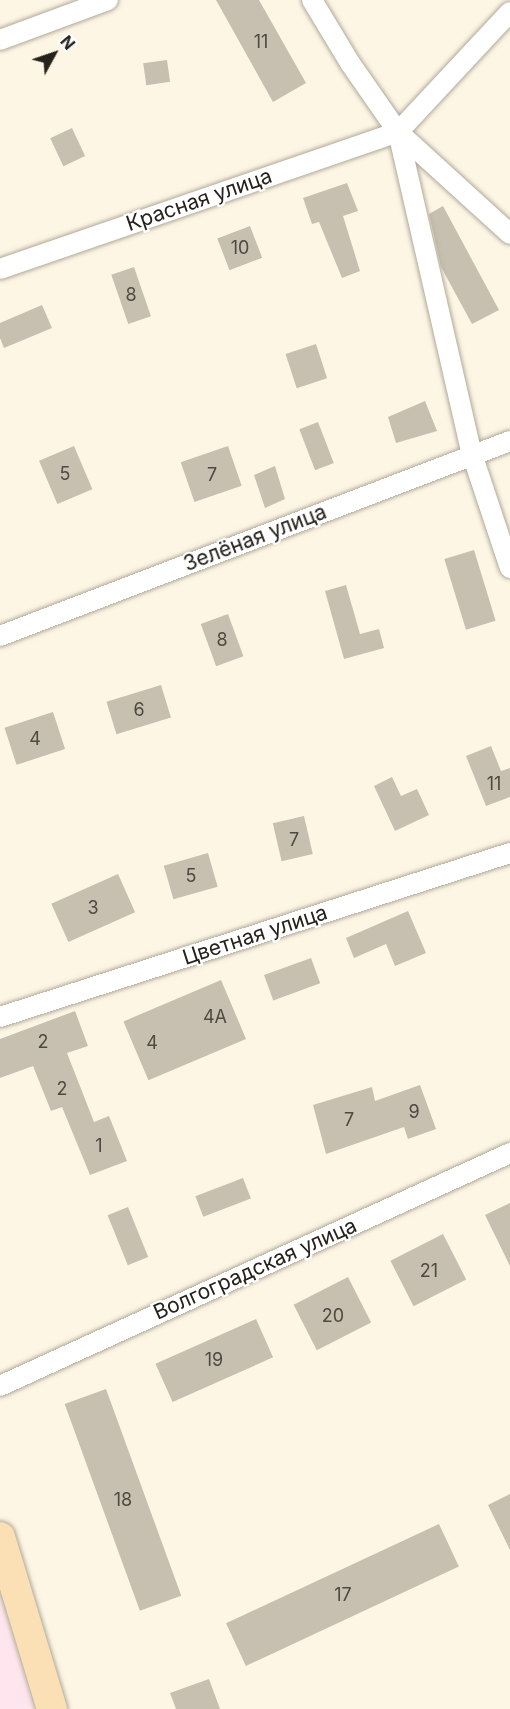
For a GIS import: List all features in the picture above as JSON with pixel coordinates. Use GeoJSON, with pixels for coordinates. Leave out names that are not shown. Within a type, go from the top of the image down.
{"type":"FeatureCollection","features":[{"type":"Feature","properties":{"kind":"main road"},"geometry":{"type":"LineString","coordinates":[[0,1538],[52,1709]]}},
{"type":"Feature","properties":{"kind":"street"},"geometry":{"type":"LineString","coordinates":[[0,40],[108,0]]}},
{"type":"Feature","properties":{"kind":"street"},"geometry":{"type":"LineString","coordinates":[[312,0],[350,63],[398,132],[510,234]]}},
{"type":"Feature","properties":{"kind":"street"},"geometry":{"type":"LineString","coordinates":[[398,132],[510,12]]}},
{"type":"Feature","properties":{"kind":"street"},"geometry":{"type":"LineString","coordinates":[[398,132],[472,454],[510,568]]}},
{"type":"Feature","properties":{"kind":"street","name":"Красная улица"},"geometry":{"type":"LineString","coordinates":[[0,269],[398,132]]}},
{"type":"Feature","properties":{"kind":"street","name":"Зелёная улица"},"geometry":{"type":"LineString","coordinates":[[0,636],[510,441]]}},
{"type":"Feature","properties":{"kind":"street","name":"Цветная улица"},"geometry":{"type":"LineString","coordinates":[[0,1017],[510,853]]}},
{"type":"Feature","properties":{"kind":"street","name":"Волгоградская улица"},"geometry":{"type":"LineString","coordinates":[[0,1386],[510,1153]]}},
{"type":"Feature","properties":{"kind":"shaded area"},"geometry":{"type":"Polygon","coordinates":[[[0,1593],[34,1709],[0,1709],[0,1593]]]}},
{"type":"Feature","properties":{"kind":"building"},"geometry":{"type":"Polygon","coordinates":[[[216,0],[259,0],[306,83],[273,102],[216,0]]]}},
{"type":"Feature","properties":{"kind":"building"},"geometry":{"type":"Polygon","coordinates":[[[167,60],[170,82],[146,85],[143,63],[167,60]]]}},
{"type":"Feature","properties":{"kind":"building"},"geometry":{"type":"Polygon","coordinates":[[[72,128],[85,156],[63,166],[50,138],[72,128]]]}},
{"type":"Feature","properties":{"kind":"building"},"geometry":{"type":"Polygon","coordinates":[[[347,183],[358,211],[343,216],[360,271],[342,278],[319,222],[312,224],[303,198],[347,183]]]}},
{"type":"Feature","properties":{"kind":"building"},"geometry":{"type":"Polygon","coordinates":[[[443,206],[499,310],[472,324],[441,267],[429,214],[443,206]]]}},
{"type":"Feature","properties":{"kind":"building"},"geometry":{"type":"Polygon","coordinates":[[[250,226],[262,258],[230,270],[217,239],[250,226]]]}},
{"type":"Feature","properties":{"kind":"building"},"geometry":{"type":"Polygon","coordinates":[[[134,267],[151,316],[128,324],[111,275],[134,267]]]}},
{"type":"Feature","properties":{"kind":"building"},"geometry":{"type":"Polygon","coordinates":[[[42,305],[52,328],[4,348],[0,338],[0,323],[42,305]]]}},
{"type":"Feature","properties":{"kind":"building"},"geometry":{"type":"Polygon","coordinates":[[[316,344],[327,378],[297,388],[286,354],[316,344]]]}},
{"type":"Feature","properties":{"kind":"building"},"geometry":{"type":"Polygon","coordinates":[[[425,401],[437,431],[396,443],[388,417],[425,401]]]}},
{"type":"Feature","properties":{"kind":"building"},"geometry":{"type":"Polygon","coordinates":[[[318,422],[334,463],[315,470],[299,429],[318,422]]]}},
{"type":"Feature","properties":{"kind":"building"},"geometry":{"type":"Polygon","coordinates":[[[74,446],[92,489],[57,504],[39,461],[74,446]]]}},
{"type":"Feature","properties":{"kind":"building"},"geometry":{"type":"Polygon","coordinates":[[[228,446],[242,486],[194,502],[181,462],[228,446]]]}},
{"type":"Feature","properties":{"kind":"building"},"geometry":{"type":"Polygon","coordinates":[[[275,466],[285,499],[265,508],[254,475],[275,466]]]}},
{"type":"Feature","properties":{"kind":"building"},"geometry":{"type":"Polygon","coordinates":[[[474,550],[496,621],[466,630],[444,559],[474,550]]]}},
{"type":"Feature","properties":{"kind":"building"},"geometry":{"type":"Polygon","coordinates":[[[346,585],[360,634],[379,629],[384,648],[344,659],[325,591],[346,585]]]}},
{"type":"Feature","properties":{"kind":"building"},"geometry":{"type":"Polygon","coordinates":[[[228,614],[243,656],[216,666],[201,624],[228,614]]]}},
{"type":"Feature","properties":{"kind":"building"},"geometry":{"type":"Polygon","coordinates":[[[161,685],[171,718],[116,734],[106,702],[161,685]]]}},
{"type":"Feature","properties":{"kind":"building"},"geometry":{"type":"Polygon","coordinates":[[[53,712],[65,749],[17,765],[4,728],[53,712]]]}},
{"type":"Feature","properties":{"kind":"building"},"geometry":{"type":"Polygon","coordinates":[[[491,746],[501,771],[510,768],[510,797],[486,806],[466,756],[491,746]]]}},
{"type":"Feature","properties":{"kind":"building"},"geometry":{"type":"Polygon","coordinates":[[[392,777],[401,796],[417,789],[429,815],[395,831],[374,786],[392,777]]]}},
{"type":"Feature","properties":{"kind":"building"},"geometry":{"type":"Polygon","coordinates":[[[304,816],[313,854],[282,861],[273,823],[304,816]]]}},
{"type":"Feature","properties":{"kind":"building"},"geometry":{"type":"Polygon","coordinates":[[[208,853],[218,887],[173,899],[164,866],[208,853]]]}},
{"type":"Feature","properties":{"kind":"building"},"geometry":{"type":"Polygon","coordinates":[[[118,874],[135,912],[68,942],[51,904],[118,874]]]}},
{"type":"Feature","properties":{"kind":"building"},"geometry":{"type":"Polygon","coordinates":[[[408,911],[426,953],[395,966],[386,944],[354,958],[346,938],[408,911]]]}},
{"type":"Feature","properties":{"kind":"building"},"geometry":{"type":"Polygon","coordinates":[[[311,958],[320,983],[273,1000],[264,975],[311,958]]]}},
{"type":"Feature","properties":{"kind":"building"},"geometry":{"type":"Polygon","coordinates":[[[221,980],[246,1039],[148,1080],[123,1021],[221,980]]]}},
{"type":"Feature","properties":{"kind":"building"},"geometry":{"type":"Polygon","coordinates":[[[75,1011],[88,1046],[67,1053],[94,1122],[109,1116],[127,1161],[90,1175],[62,1107],[51,1111],[33,1066],[0,1078],[0,1039],[75,1011]]]}},
{"type":"Feature","properties":{"kind":"building"},"geometry":{"type":"Polygon","coordinates":[[[420,1085],[436,1129],[408,1139],[404,1127],[326,1154],[313,1105],[372,1087],[375,1101],[420,1085]]]}},
{"type":"Feature","properties":{"kind":"building"},"geometry":{"type":"Polygon","coordinates":[[[243,1178],[251,1199],[203,1217],[195,1196],[243,1178]]]}},
{"type":"Feature","properties":{"kind":"building"},"geometry":{"type":"Polygon","coordinates":[[[510,1203],[510,1266],[485,1215],[510,1203]]]}},
{"type":"Feature","properties":{"kind":"building"},"geometry":{"type":"Polygon","coordinates":[[[128,1207],[148,1257],[128,1265],[108,1215],[128,1207]]]}},
{"type":"Feature","properties":{"kind":"building"},"geometry":{"type":"Polygon","coordinates":[[[443,1234],[466,1279],[414,1306],[390,1261],[443,1234]]]}},
{"type":"Feature","properties":{"kind":"building"},"geometry":{"type":"Polygon","coordinates":[[[348,1277],[371,1322],[317,1350],[294,1305],[348,1277]]]}},
{"type":"Feature","properties":{"kind":"building"},"geometry":{"type":"Polygon","coordinates":[[[256,1319],[273,1357],[173,1402],[156,1364],[256,1319]]]}},
{"type":"Feature","properties":{"kind":"building"},"geometry":{"type":"Polygon","coordinates":[[[106,1389],[181,1596],[140,1611],[65,1404],[106,1389]]]}},
{"type":"Feature","properties":{"kind":"building"},"geometry":{"type":"Polygon","coordinates":[[[510,1494],[510,1550],[488,1505],[510,1494]]]}},
{"type":"Feature","properties":{"kind":"building"},"geometry":{"type":"Polygon","coordinates":[[[439,1524],[459,1567],[246,1666],[226,1623],[439,1524]]]}},
{"type":"Feature","properties":{"kind":"building"},"geometry":{"type":"Polygon","coordinates":[[[209,1679],[220,1709],[176,1709],[170,1693],[209,1679]]]}}]}
